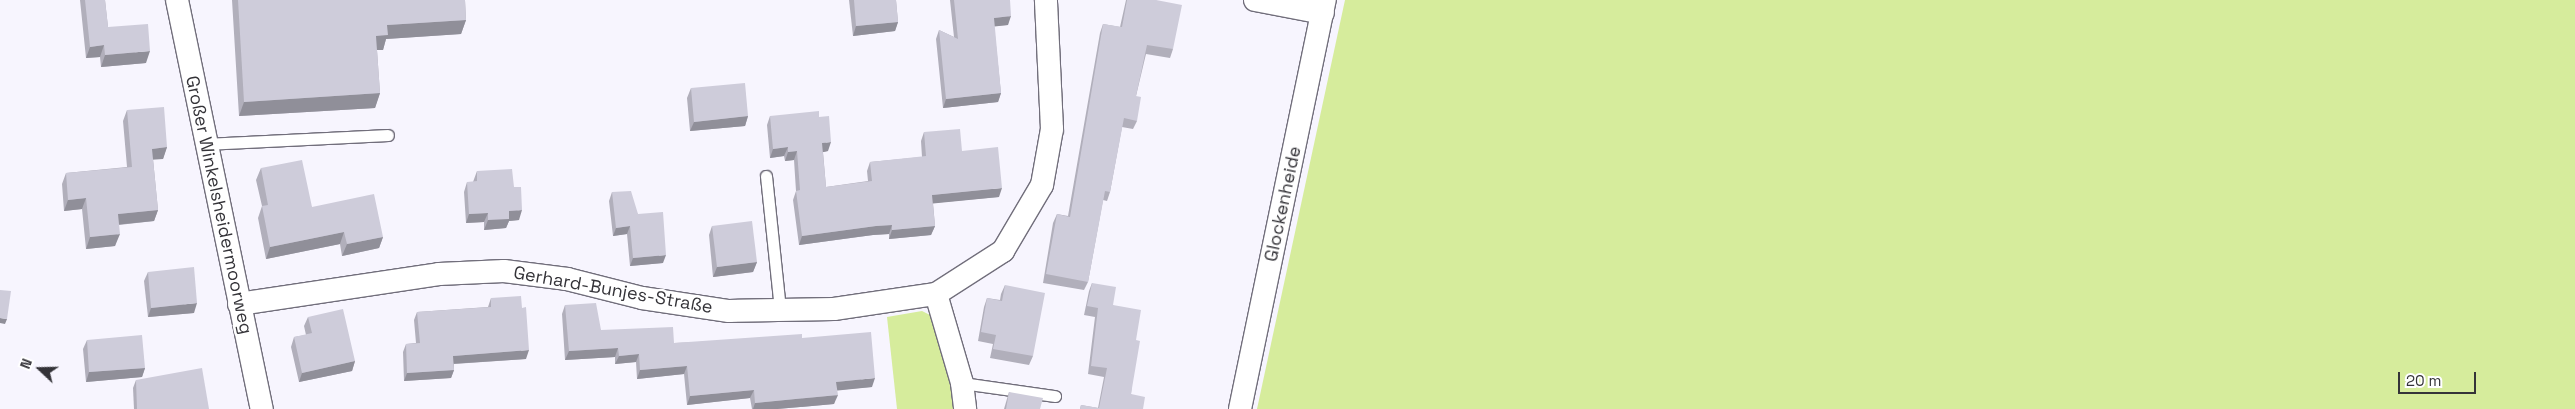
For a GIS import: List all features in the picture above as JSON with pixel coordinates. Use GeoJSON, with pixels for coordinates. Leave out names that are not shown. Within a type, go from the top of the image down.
{"type":"FeatureCollection","features":[{"type":"Feature","properties":{"kind":"street","name":"Großer Winkelsheidermoorweg"},"geometry":{"type":"LineString","coordinates":[[176,0],[262,409]]}},
{"type":"Feature","properties":{"kind":"street","name":"Gerhard-Bunjes-Straße"},"geometry":{"type":"LineString","coordinates":[[239,304],[439,274],[504,271],[567,279],[642,298],[729,311],[834,309],[936,294],[1003,251],[1042,185],[1052,129],[1046,0]]}},
{"type":"Feature","properties":{"kind":"street"},"geometry":{"type":"LineString","coordinates":[[1255,0],[1324,6]]}},
{"type":"Feature","properties":{"kind":"street","name":"Glockenheide"},"geometry":{"type":"LineString","coordinates":[[1240,409],[1324,6]]}},
{"type":"Feature","properties":{"kind":"street"},"geometry":{"type":"LineString","coordinates":[[936,294],[962,382],[965,409]]}},
{"type":"Feature","properties":{"kind":"lane"},"geometry":{"type":"LineString","coordinates":[[205,144],[388,135]]}},
{"type":"Feature","properties":{"kind":"lane"},"geometry":{"type":"LineString","coordinates":[[766,176],[780,310]]}},
{"type":"Feature","properties":{"kind":"lane"},"geometry":{"type":"LineString","coordinates":[[962,382],[1055,396]]}},
{"type":"Feature","properties":{"kind":"green space"},"geometry":{"type":"Polygon","coordinates":[[[1345,0],[2575,0],[2575,409],[1257,409],[1345,0]]]}},
{"type":"Feature","properties":{"kind":"green space"},"geometry":{"type":"Polygon","coordinates":[[[922,311],[932,316],[943,347],[956,409],[897,409],[887,317],[922,311]]]}},
{"type":"Feature","properties":{"kind":"building"},"geometry":{"type":"Polygon","coordinates":[[[85,0],[105,0],[108,27],[148,24],[150,51],[105,55],[104,45],[90,47],[85,0]]]}},
{"type":"Feature","properties":{"kind":"building"},"geometry":{"type":"Polygon","coordinates":[[[238,0],[465,0],[466,20],[387,25],[388,35],[376,36],[380,93],[244,102],[238,0]]]}},
{"type":"Feature","properties":{"kind":"building"},"geometry":{"type":"Polygon","coordinates":[[[854,0],[896,0],[898,22],[856,26],[854,0]]]}},
{"type":"Feature","properties":{"kind":"building"},"geometry":{"type":"Polygon","coordinates":[[[954,0],[1010,0],[1011,16],[994,18],[1001,93],[946,99],[939,30],[958,39],[954,0]]]}},
{"type":"Feature","properties":{"kind":"building"},"geometry":{"type":"Polygon","coordinates":[[[1127,0],[1156,0],[1182,5],[1173,49],[1147,45],[1136,96],[1141,97],[1137,121],[1124,118],[1110,192],[1105,191],[1088,282],[1046,274],[1057,214],[1070,217],[1103,24],[1122,27],[1127,0]]]}},
{"type":"Feature","properties":{"kind":"building"},"geometry":{"type":"Polygon","coordinates":[[[745,83],[748,116],[694,122],[691,88],[745,83]]]}},
{"type":"Feature","properties":{"kind":"building"},"geometry":{"type":"Polygon","coordinates":[[[164,107],[167,147],[152,149],[158,210],[118,214],[120,234],[90,237],[86,198],[68,200],[66,173],[132,167],[127,110],[164,107]]]}},
{"type":"Feature","properties":{"kind":"building"},"geometry":{"type":"Polygon","coordinates":[[[819,111],[819,117],[829,116],[831,142],[822,143],[826,187],[872,181],[870,162],[926,156],[924,132],[960,129],[962,151],[998,147],[1002,188],[932,195],[935,226],[892,230],[892,225],[876,226],[802,236],[796,191],[800,190],[797,151],[788,152],[788,147],[773,149],[770,116],[819,111]]]}},
{"type":"Feature","properties":{"kind":"building"},"geometry":{"type":"Polygon","coordinates":[[[302,160],[312,207],[374,194],[383,237],[347,244],[344,232],[270,247],[262,206],[268,205],[261,168],[302,160]]]}},
{"type":"Feature","properties":{"kind":"building"},"geometry":{"type":"Polygon","coordinates":[[[512,169],[514,187],[521,187],[522,210],[509,211],[509,219],[488,220],[488,213],[469,214],[467,182],[477,181],[477,171],[512,169]]]}},
{"type":"Feature","properties":{"kind":"building"},"geometry":{"type":"Polygon","coordinates":[[[631,191],[638,214],[663,212],[666,255],[633,258],[630,226],[616,228],[612,192],[631,191]]]}},
{"type":"Feature","properties":{"kind":"building"},"geometry":{"type":"Polygon","coordinates":[[[752,221],[757,262],[717,267],[712,226],[752,221]]]}},
{"type":"Feature","properties":{"kind":"building"},"geometry":{"type":"Polygon","coordinates":[[[194,267],[197,303],[151,308],[148,272],[194,267]]]}},
{"type":"Feature","properties":{"kind":"building"},"geometry":{"type":"Polygon","coordinates":[[[1092,283],[1116,287],[1113,305],[1141,310],[1136,340],[1140,341],[1131,394],[1145,397],[1143,409],[1080,409],[1081,405],[1099,408],[1107,368],[1091,366],[1098,308],[1087,306],[1092,283]]]}},
{"type":"Feature","properties":{"kind":"building"},"geometry":{"type":"Polygon","coordinates":[[[1005,285],[1045,293],[1033,356],[993,349],[996,335],[981,332],[987,298],[1002,301],[1005,285]]]}},
{"type":"Feature","properties":{"kind":"building"},"geometry":{"type":"Polygon","coordinates":[[[0,290],[11,291],[7,319],[0,318],[0,290]]]}},
{"type":"Feature","properties":{"kind":"building"},"geometry":{"type":"Polygon","coordinates":[[[521,296],[522,308],[526,307],[529,350],[453,356],[454,370],[407,373],[406,344],[420,343],[417,312],[491,307],[491,298],[521,296]]]}},
{"type":"Feature","properties":{"kind":"building"},"geometry":{"type":"Polygon","coordinates":[[[596,303],[601,330],[673,327],[674,343],[802,334],[802,338],[871,332],[875,378],[836,382],[838,395],[755,403],[754,390],[690,396],[687,366],[640,370],[639,354],[619,356],[618,348],[569,351],[565,305],[596,303]]]}},
{"type":"Feature","properties":{"kind":"building"},"geometry":{"type":"Polygon","coordinates":[[[343,309],[355,361],[302,373],[294,337],[312,333],[308,317],[343,309]]]}},
{"type":"Feature","properties":{"kind":"building"},"geometry":{"type":"Polygon","coordinates":[[[142,335],[145,368],[89,372],[87,340],[142,335]]]}},
{"type":"Feature","properties":{"kind":"building"},"geometry":{"type":"Polygon","coordinates":[[[202,368],[209,409],[137,409],[136,380],[202,368]]]}},
{"type":"Feature","properties":{"kind":"building"},"geometry":{"type":"Polygon","coordinates":[[[1009,392],[1043,398],[1040,409],[1006,409],[1009,392]]]}}]}
